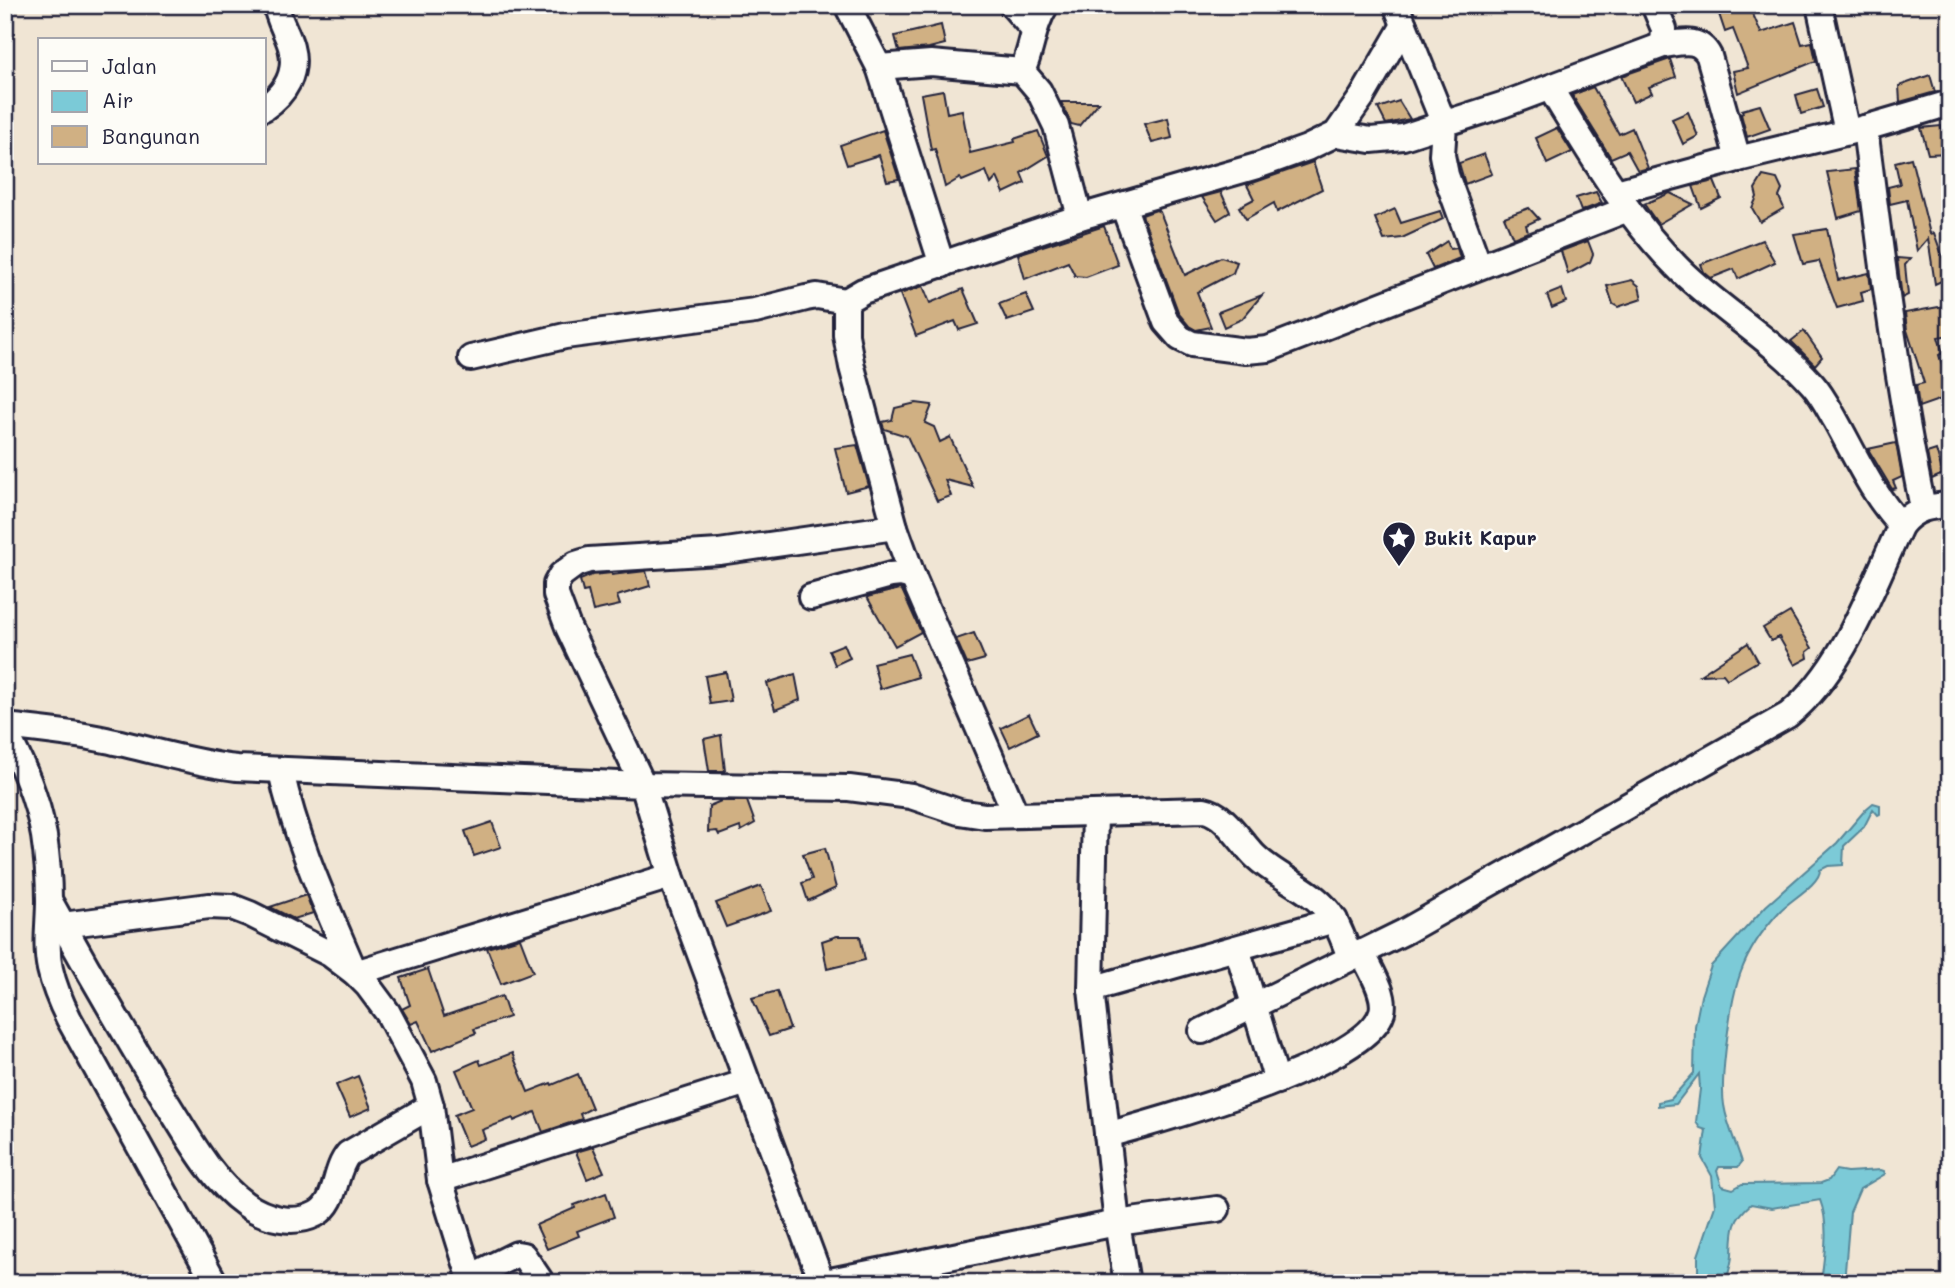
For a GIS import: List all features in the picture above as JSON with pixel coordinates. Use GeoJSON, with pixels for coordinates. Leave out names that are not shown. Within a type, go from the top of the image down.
{"type":"FeatureCollection","features":[{"type":"Feature","properties":{"kind":"street"},"geometry":{"type":"LineString","coordinates":[[266,106],[287,87],[293,60],[291,46],[276,5]]}},
{"type":"Feature","properties":{"kind":"street"},"geometry":{"type":"LineString","coordinates":[[847,5],[880,67],[942,265]]}},
{"type":"Feature","properties":{"kind":"street"},"geometry":{"type":"LineString","coordinates":[[1013,5],[1033,29]]}},
{"type":"Feature","properties":{"kind":"street"},"geometry":{"type":"LineString","coordinates":[[1023,71],[1031,51],[1033,29],[1045,5]]}},
{"type":"Feature","properties":{"kind":"street"},"geometry":{"type":"LineString","coordinates":[[1654,5],[1664,29],[1663,45]]}},
{"type":"Feature","properties":{"kind":"street"},"geometry":{"type":"LineString","coordinates":[[1819,5],[1856,130],[1923,508]]}},
{"type":"Feature","properties":{"kind":"street"},"geometry":{"type":"LineString","coordinates":[[1400,15],[1444,124],[1442,155],[1446,175],[1479,266]]}},
{"type":"Feature","properties":{"kind":"street"},"geometry":{"type":"LineString","coordinates":[[471,358],[565,336],[755,311],[817,296],[846,301],[863,291],[1080,217],[1256,166],[1307,148],[1336,134],[1363,97],[1400,15]]}},
{"type":"Feature","properties":{"kind":"street"},"geometry":{"type":"LineString","coordinates":[[1336,134],[1355,139],[1386,140],[1403,137],[1550,88],[1663,45],[1691,42],[1700,44],[1706,51],[1738,159]]}},
{"type":"Feature","properties":{"kind":"street"},"geometry":{"type":"LineString","coordinates":[[880,67],[931,63],[1023,71],[1039,92],[1056,126],[1080,217]]}},
{"type":"Feature","properties":{"kind":"street"},"geometry":{"type":"LineString","coordinates":[[1550,88],[1622,200],[1680,270],[1779,352],[1816,388],[1856,454],[1872,489],[1884,507],[1901,524]]}},
{"type":"Feature","properties":{"kind":"street"},"geometry":{"type":"LineString","coordinates":[[1123,205],[1166,321],[1184,341],[1200,346],[1246,351],[1268,349],[1479,266],[1622,200],[1738,159],[1950,103]]}},
{"type":"Feature","properties":{"kind":"street"},"geometry":{"type":"LineString","coordinates":[[846,301],[846,335],[852,367],[895,527],[913,577],[1016,815]]}},
{"type":"Feature","properties":{"kind":"street"},"geometry":{"type":"LineString","coordinates":[[1202,1031],[1404,932],[1748,739],[1798,708],[1819,686],[1844,646],[1901,524],[1912,513],[1923,508],[1950,505]]}},
{"type":"Feature","properties":{"kind":"street"},"geometry":{"type":"LineString","coordinates":[[895,527],[719,552],[589,560],[576,564],[561,575],[556,584],[556,595],[568,627],[643,785],[671,876],[821,1283],[1117,1223],[1217,1209]]}},
{"type":"Feature","properties":{"kind":"street"},"geometry":{"type":"LineString","coordinates":[[811,597],[891,575],[913,577]]}},
{"type":"Feature","properties":{"kind":"street"},"geometry":{"type":"LineString","coordinates":[[5,728],[72,733],[205,765],[281,771],[643,785],[849,788],[911,796],[974,815],[1211,811],[1265,866],[1307,892],[1329,912],[1382,1000],[1380,1016],[1367,1032],[1346,1047],[1277,1081],[1219,1103],[1107,1135]]}},
{"type":"Feature","properties":{"kind":"street"},"geometry":{"type":"LineString","coordinates":[[5,728],[34,794],[44,836],[49,900],[48,946],[56,992],[215,1283]]}},
{"type":"Feature","properties":{"kind":"street"},"geometry":{"type":"LineString","coordinates":[[281,771],[288,803],[313,876],[355,973]]}},
{"type":"Feature","properties":{"kind":"street"},"geometry":{"type":"LineString","coordinates":[[1095,813],[1091,989],[1117,1223],[1127,1283]]}},
{"type":"Feature","properties":{"kind":"street"},"geometry":{"type":"LineString","coordinates":[[355,973],[671,876]]}},
{"type":"Feature","properties":{"kind":"street"},"geometry":{"type":"LineString","coordinates":[[49,900],[127,1038],[195,1147],[222,1184],[244,1203],[263,1214],[276,1219],[292,1219],[309,1217],[320,1211],[329,1201],[340,1167],[348,1154],[432,1106]]}},
{"type":"Feature","properties":{"kind":"street"},"geometry":{"type":"LineString","coordinates":[[63,925],[209,905],[232,907],[330,954],[368,986],[388,1013],[424,1081],[432,1106],[439,1180],[471,1280],[517,1254],[523,1255],[542,1283]]}},
{"type":"Feature","properties":{"kind":"street"},"geometry":{"type":"LineString","coordinates":[[1091,989],[1335,920]]}},
{"type":"Feature","properties":{"kind":"street"},"geometry":{"type":"LineString","coordinates":[[1237,948],[1277,1081]]}},
{"type":"Feature","properties":{"kind":"street"},"geometry":{"type":"LineString","coordinates":[[439,1180],[747,1082]]}},
{"type":"Feature","properties":{"kind":"water"},"geometry":{"type":"Polygon","coordinates":[[[1873,803],[1880,805],[1880,814],[1873,809],[1864,827],[1844,846],[1843,865],[1828,866],[1820,870],[1815,881],[1766,927],[1740,974],[1726,1047],[1723,1098],[1729,1127],[1742,1162],[1738,1167],[1719,1167],[1717,1171],[1722,1186],[1733,1189],[1742,1184],[1821,1183],[1829,1180],[1836,1170],[1881,1170],[1885,1174],[1860,1189],[1850,1212],[1844,1283],[1821,1283],[1826,1231],[1820,1200],[1772,1208],[1751,1204],[1734,1227],[1731,1262],[1725,1283],[1698,1283],[1698,1256],[1715,1206],[1712,1176],[1702,1158],[1706,1130],[1700,1128],[1696,1122],[1699,1074],[1676,1104],[1658,1106],[1658,1102],[1671,1099],[1694,1073],[1695,1026],[1711,966],[1766,906],[1837,843],[1873,803]]]}},
{"type":"Feature","properties":{"kind":"building"},"geometry":{"type":"Polygon","coordinates":[[[1749,5],[1761,33],[1795,22],[1802,44],[1812,42],[1816,61],[1738,93],[1733,71],[1748,68],[1733,29],[1725,32],[1717,8],[1749,5]]]}},
{"type":"Feature","properties":{"kind":"building"},"geometry":{"type":"Polygon","coordinates":[[[941,25],[945,44],[899,51],[895,36],[941,25]]]}},
{"type":"Feature","properties":{"kind":"building"},"geometry":{"type":"Polygon","coordinates":[[[1670,59],[1676,77],[1649,87],[1652,93],[1633,102],[1621,76],[1670,59]]]}},
{"type":"Feature","properties":{"kind":"building"},"geometry":{"type":"Polygon","coordinates":[[[1930,75],[1935,92],[1900,102],[1899,86],[1930,75]]]}},
{"type":"Feature","properties":{"kind":"building"},"geometry":{"type":"Polygon","coordinates":[[[1593,87],[1619,134],[1632,128],[1648,168],[1638,171],[1627,151],[1611,158],[1572,95],[1593,87]]]}},
{"type":"Feature","properties":{"kind":"building"},"geometry":{"type":"Polygon","coordinates":[[[1817,89],[1823,107],[1801,114],[1796,95],[1817,89]]]}},
{"type":"Feature","properties":{"kind":"building"},"geometry":{"type":"Polygon","coordinates":[[[943,90],[947,113],[962,110],[970,153],[1015,142],[1014,139],[1038,131],[1048,156],[1021,173],[1025,183],[1004,193],[997,177],[991,184],[986,171],[962,181],[960,178],[945,187],[935,149],[931,150],[921,94],[943,90]]]}},
{"type":"Feature","properties":{"kind":"building"},"geometry":{"type":"Polygon","coordinates":[[[1399,101],[1410,119],[1386,124],[1378,108],[1399,101]]]}},
{"type":"Feature","properties":{"kind":"building"},"geometry":{"type":"Polygon","coordinates":[[[1061,102],[1099,102],[1079,126],[1071,124],[1061,102]]]}},
{"type":"Feature","properties":{"kind":"building"},"geometry":{"type":"Polygon","coordinates":[[[1760,105],[1770,129],[1747,137],[1742,110],[1760,105]]]}},
{"type":"Feature","properties":{"kind":"building"},"geometry":{"type":"Polygon","coordinates":[[[1688,112],[1698,136],[1683,144],[1672,119],[1688,112]]]}},
{"type":"Feature","properties":{"kind":"building"},"geometry":{"type":"Polygon","coordinates":[[[1168,118],[1172,138],[1152,143],[1144,124],[1168,118]]]}},
{"type":"Feature","properties":{"kind":"building"},"geometry":{"type":"Polygon","coordinates":[[[1941,126],[1949,153],[1928,154],[1921,128],[1941,126]]]}},
{"type":"Feature","properties":{"kind":"building"},"geometry":{"type":"Polygon","coordinates":[[[1557,128],[1572,152],[1547,164],[1536,138],[1557,128]]]}},
{"type":"Feature","properties":{"kind":"building"},"geometry":{"type":"Polygon","coordinates":[[[883,130],[899,179],[887,181],[879,155],[847,165],[840,145],[883,130]]]}},
{"type":"Feature","properties":{"kind":"building"},"geometry":{"type":"Polygon","coordinates":[[[1484,154],[1492,174],[1465,184],[1459,163],[1484,154]]]}},
{"type":"Feature","properties":{"kind":"building"},"geometry":{"type":"Polygon","coordinates":[[[1911,158],[1930,234],[1934,233],[1950,277],[1935,284],[1928,238],[1917,251],[1907,200],[1890,204],[1888,187],[1900,184],[1895,162],[1911,158]]]}},
{"type":"Feature","properties":{"kind":"building"},"geometry":{"type":"Polygon","coordinates":[[[1313,162],[1322,189],[1277,212],[1274,203],[1246,219],[1239,207],[1254,199],[1247,185],[1313,162]]]}},
{"type":"Feature","properties":{"kind":"building"},"geometry":{"type":"Polygon","coordinates":[[[1855,169],[1861,211],[1838,218],[1827,172],[1855,169]]]}},
{"type":"Feature","properties":{"kind":"building"},"geometry":{"type":"Polygon","coordinates":[[[1763,176],[1777,179],[1782,190],[1779,197],[1784,208],[1760,222],[1752,208],[1757,197],[1755,189],[1763,176]]]}},
{"type":"Feature","properties":{"kind":"building"},"geometry":{"type":"Polygon","coordinates":[[[1714,181],[1721,198],[1701,208],[1693,186],[1714,181]]]}},
{"type":"Feature","properties":{"kind":"building"},"geometry":{"type":"Polygon","coordinates":[[[1221,192],[1230,212],[1217,220],[1202,197],[1221,192]]]}},
{"type":"Feature","properties":{"kind":"building"},"geometry":{"type":"Polygon","coordinates":[[[1596,192],[1602,203],[1581,211],[1576,198],[1596,192]]]}},
{"type":"Feature","properties":{"kind":"building"},"geometry":{"type":"Polygon","coordinates":[[[1670,193],[1693,204],[1658,224],[1644,204],[1670,193]]]}},
{"type":"Feature","properties":{"kind":"building"},"geometry":{"type":"Polygon","coordinates":[[[1529,208],[1539,219],[1526,225],[1528,232],[1513,238],[1504,217],[1529,208]]]}},
{"type":"Feature","properties":{"kind":"building"},"geometry":{"type":"Polygon","coordinates":[[[1395,209],[1401,223],[1440,211],[1443,219],[1402,238],[1384,240],[1375,218],[1395,209]]]}},
{"type":"Feature","properties":{"kind":"building"},"geometry":{"type":"Polygon","coordinates":[[[1156,210],[1160,212],[1185,275],[1221,257],[1237,262],[1233,273],[1197,292],[1211,327],[1196,330],[1179,314],[1142,215],[1156,210]]]}},
{"type":"Feature","properties":{"kind":"building"},"geometry":{"type":"Polygon","coordinates":[[[1104,226],[1118,265],[1086,277],[1075,276],[1068,262],[1025,279],[1018,254],[1104,226]]]}},
{"type":"Feature","properties":{"kind":"building"},"geometry":{"type":"Polygon","coordinates":[[[1827,229],[1838,280],[1869,273],[1871,289],[1861,292],[1863,301],[1837,308],[1819,261],[1803,264],[1794,234],[1827,229]]]}},
{"type":"Feature","properties":{"kind":"building"},"geometry":{"type":"Polygon","coordinates":[[[1762,240],[1775,262],[1738,279],[1734,269],[1711,278],[1704,272],[1701,264],[1762,240]]]}},
{"type":"Feature","properties":{"kind":"building"},"geometry":{"type":"Polygon","coordinates":[[[1447,241],[1450,249],[1457,248],[1460,258],[1433,269],[1426,255],[1447,241]]]}},
{"type":"Feature","properties":{"kind":"building"},"geometry":{"type":"Polygon","coordinates":[[[1588,241],[1593,254],[1590,262],[1568,274],[1561,251],[1588,241]]]}},
{"type":"Feature","properties":{"kind":"building"},"geometry":{"type":"Polygon","coordinates":[[[1897,258],[1910,259],[1905,265],[1908,295],[1902,298],[1897,258]]]}},
{"type":"Feature","properties":{"kind":"building"},"geometry":{"type":"Polygon","coordinates":[[[1632,280],[1639,286],[1642,299],[1618,307],[1613,304],[1607,286],[1632,280]]]}},
{"type":"Feature","properties":{"kind":"building"},"geometry":{"type":"Polygon","coordinates":[[[923,286],[930,303],[963,289],[978,324],[959,330],[955,321],[916,336],[900,294],[923,286]]]}},
{"type":"Feature","properties":{"kind":"building"},"geometry":{"type":"Polygon","coordinates":[[[1562,289],[1566,302],[1552,308],[1547,295],[1562,289]]]}},
{"type":"Feature","properties":{"kind":"building"},"geometry":{"type":"Polygon","coordinates":[[[1026,294],[1034,312],[1007,321],[999,304],[1026,294]]]}},
{"type":"Feature","properties":{"kind":"building"},"geometry":{"type":"Polygon","coordinates":[[[1262,295],[1242,319],[1224,327],[1218,312],[1262,295]]]}},
{"type":"Feature","properties":{"kind":"building"},"geometry":{"type":"Polygon","coordinates":[[[1950,305],[1950,335],[1938,337],[1943,353],[1939,355],[1950,396],[1919,407],[1916,385],[1924,383],[1907,330],[1905,313],[1950,305]]]}},
{"type":"Feature","properties":{"kind":"building"},"geometry":{"type":"Polygon","coordinates":[[[1804,331],[1822,357],[1815,365],[1791,341],[1804,331]]]}},
{"type":"Feature","properties":{"kind":"building"},"geometry":{"type":"Polygon","coordinates":[[[916,403],[932,405],[925,423],[934,427],[940,442],[950,437],[973,487],[945,480],[951,496],[937,501],[907,436],[884,429],[882,422],[892,420],[895,408],[916,403]]]}},
{"type":"Feature","properties":{"kind":"building"},"geometry":{"type":"Polygon","coordinates":[[[1896,443],[1902,477],[1893,481],[1896,488],[1892,489],[1868,449],[1896,443]]]}},
{"type":"Feature","properties":{"kind":"building"},"geometry":{"type":"Polygon","coordinates":[[[857,445],[869,486],[846,492],[835,448],[857,445]]]}},
{"type":"Feature","properties":{"kind":"building"},"geometry":{"type":"Polygon","coordinates":[[[1936,450],[1943,474],[1932,479],[1927,453],[1936,450]]]}},
{"type":"Feature","properties":{"kind":"building"},"geometry":{"type":"Polygon","coordinates":[[[646,571],[650,586],[617,596],[620,605],[593,611],[588,591],[583,592],[580,580],[592,575],[646,571]]]}},
{"type":"Feature","properties":{"kind":"building"},"geometry":{"type":"Polygon","coordinates":[[[900,589],[921,632],[895,646],[867,597],[900,589]]]}},
{"type":"Feature","properties":{"kind":"building"},"geometry":{"type":"Polygon","coordinates":[[[1790,612],[1812,648],[1807,652],[1808,658],[1795,665],[1779,637],[1771,641],[1763,628],[1790,612]]]}},
{"type":"Feature","properties":{"kind":"building"},"geometry":{"type":"Polygon","coordinates":[[[974,633],[985,659],[967,664],[956,639],[974,633]]]}},
{"type":"Feature","properties":{"kind":"building"},"geometry":{"type":"Polygon","coordinates":[[[1748,643],[1758,661],[1727,679],[1723,674],[1700,675],[1748,643]]]}},
{"type":"Feature","properties":{"kind":"building"},"geometry":{"type":"Polygon","coordinates":[[[844,644],[850,658],[835,665],[829,650],[844,644]]]}},
{"type":"Feature","properties":{"kind":"building"},"geometry":{"type":"Polygon","coordinates":[[[909,654],[918,677],[880,689],[873,663],[909,654]]]}},
{"type":"Feature","properties":{"kind":"building"},"geometry":{"type":"Polygon","coordinates":[[[726,672],[731,701],[710,704],[705,676],[726,672]]]}},
{"type":"Feature","properties":{"kind":"building"},"geometry":{"type":"Polygon","coordinates":[[[795,674],[800,700],[775,710],[767,683],[795,674]]]}},
{"type":"Feature","properties":{"kind":"building"},"geometry":{"type":"Polygon","coordinates":[[[1029,714],[1038,733],[1010,747],[1001,728],[1029,714]]]}},
{"type":"Feature","properties":{"kind":"building"},"geometry":{"type":"Polygon","coordinates":[[[721,735],[725,771],[709,771],[704,739],[721,735]]]}},
{"type":"Feature","properties":{"kind":"building"},"geometry":{"type":"Polygon","coordinates":[[[721,801],[747,801],[755,823],[741,831],[740,827],[719,835],[717,831],[708,832],[709,806],[721,801]]]}},
{"type":"Feature","properties":{"kind":"building"},"geometry":{"type":"Polygon","coordinates":[[[492,822],[501,847],[474,856],[465,831],[492,822]]]}},
{"type":"Feature","properties":{"kind":"building"},"geometry":{"type":"Polygon","coordinates":[[[825,848],[836,888],[808,901],[802,883],[812,879],[803,854],[825,848]]]}},
{"type":"Feature","properties":{"kind":"building"},"geometry":{"type":"Polygon","coordinates":[[[761,886],[771,911],[726,927],[716,903],[761,886]]]}},
{"type":"Feature","properties":{"kind":"building"},"geometry":{"type":"Polygon","coordinates":[[[306,895],[313,913],[294,919],[270,907],[306,895]]]}},
{"type":"Feature","properties":{"kind":"building"},"geometry":{"type":"Polygon","coordinates":[[[837,936],[860,936],[865,960],[827,969],[822,941],[837,936]]]}},
{"type":"Feature","properties":{"kind":"building"},"geometry":{"type":"Polygon","coordinates":[[[520,938],[533,972],[501,984],[487,948],[520,938]]]}},
{"type":"Feature","properties":{"kind":"building"},"geometry":{"type":"Polygon","coordinates":[[[428,969],[444,1016],[502,996],[509,1017],[474,1029],[476,1033],[432,1051],[418,1021],[411,1024],[402,1009],[410,1005],[401,978],[428,969]]]}},
{"type":"Feature","properties":{"kind":"building"},"geometry":{"type":"Polygon","coordinates":[[[777,991],[790,1029],[769,1036],[752,998],[777,991]]]}},
{"type":"Feature","properties":{"kind":"building"},"geometry":{"type":"Polygon","coordinates":[[[512,1053],[528,1092],[578,1074],[592,1108],[580,1114],[582,1119],[543,1132],[535,1112],[514,1121],[513,1118],[482,1130],[485,1139],[467,1146],[454,1115],[472,1108],[456,1070],[479,1060],[481,1065],[512,1053]]]}},
{"type":"Feature","properties":{"kind":"building"},"geometry":{"type":"Polygon","coordinates":[[[358,1076],[371,1108],[350,1117],[336,1085],[358,1076]]]}},
{"type":"Feature","properties":{"kind":"building"},"geometry":{"type":"Polygon","coordinates":[[[593,1147],[604,1172],[587,1179],[576,1152],[593,1147]]]}},
{"type":"Feature","properties":{"kind":"building"},"geometry":{"type":"Polygon","coordinates":[[[606,1193],[614,1217],[577,1231],[579,1236],[547,1249],[536,1225],[575,1208],[574,1205],[606,1193]]]}},
{"type":"Feature","properties":{"kind":"place","name":"Bukit Kapur"},"geometry":{"type":"Point","coordinates":[1399,568]}}]}
